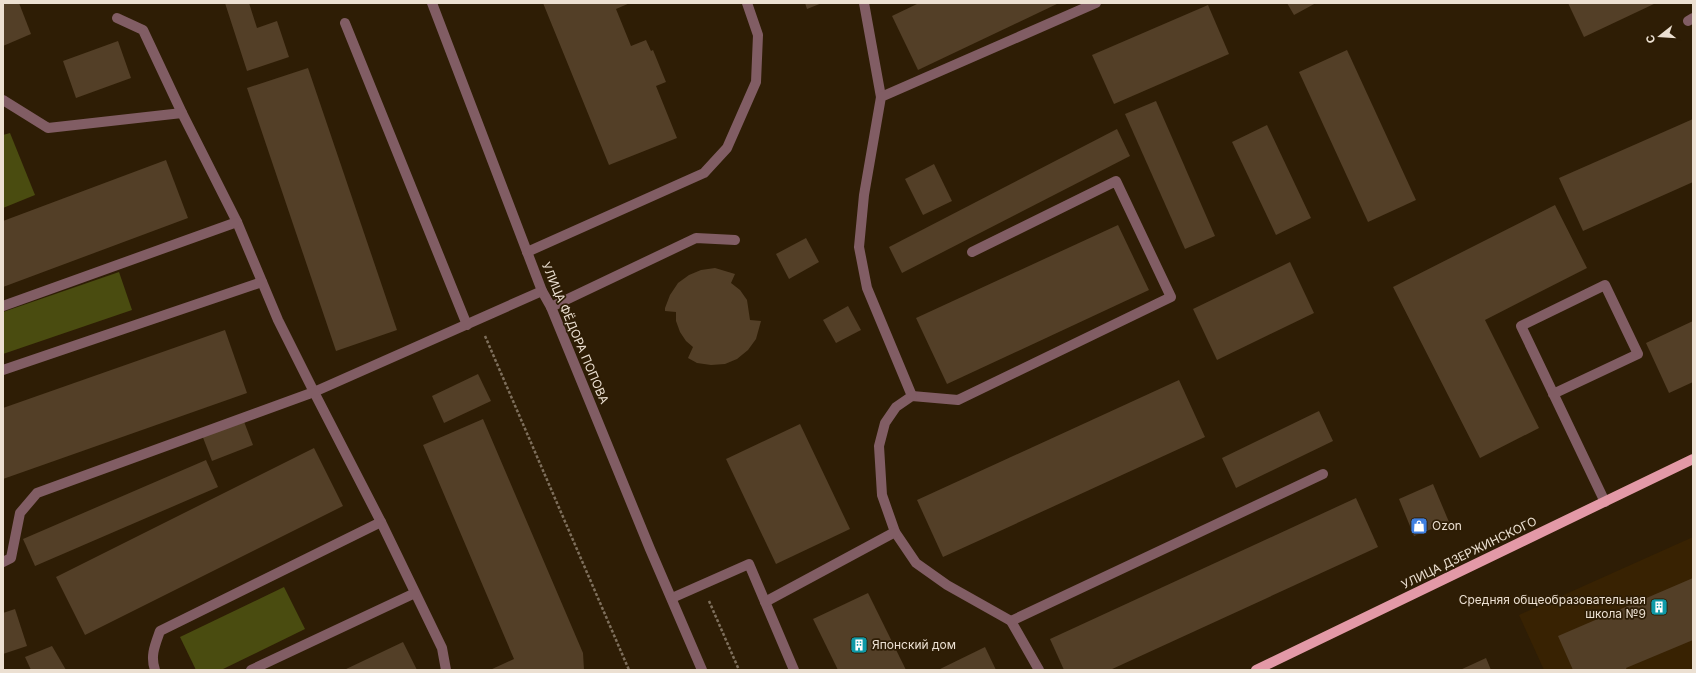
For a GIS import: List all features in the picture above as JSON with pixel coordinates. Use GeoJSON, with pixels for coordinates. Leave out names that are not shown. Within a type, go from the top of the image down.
{"type":"FeatureCollection","features":[{"type":"Feature","properties":{"kind":"main road","name":"УЛИЦА ДЗЕРЖИНСКОГО"},"geometry":{"type":"LineString","coordinates":[[1256,670],[1693,459]]}},
{"type":"Feature","properties":{"kind":"street","name":"УЛИЦА ФЁДОРА ПОПОВА"},"geometry":{"type":"LineString","coordinates":[[432,3],[526,252],[542,291],[551,307],[702,670]]}},
{"type":"Feature","properties":{"kind":"street"},"geometry":{"type":"LineString","coordinates":[[526,252],[704,173],[728,148],[756,82],[758,34],[747,3]]}},
{"type":"Feature","properties":{"kind":"street"},"geometry":{"type":"LineString","coordinates":[[864,3],[881,97],[864,195],[859,246],[867,288],[912,396]]}},
{"type":"Feature","properties":{"kind":"street"},"geometry":{"type":"LineString","coordinates":[[881,97],[1096,3]]}},
{"type":"Feature","properties":{"kind":"street"},"geometry":{"type":"LineString","coordinates":[[117,18],[143,30],[182,113],[237,222],[278,320],[381,522],[442,648],[446,670]]}},
{"type":"Feature","properties":{"kind":"street"},"geometry":{"type":"LineString","coordinates":[[346,23],[467,325]]}},
{"type":"Feature","properties":{"kind":"street"},"geometry":{"type":"LineString","coordinates":[[3,100],[48,128],[182,113]]}},
{"type":"Feature","properties":{"kind":"street"},"geometry":{"type":"LineString","coordinates":[[972,252],[1116,180],[1171,297],[958,400],[912,396],[896,407],[885,423],[879,446],[882,495],[895,532],[916,563],[947,585],[1011,621],[1039,670]]}},
{"type":"Feature","properties":{"kind":"street"},"geometry":{"type":"LineString","coordinates":[[3,306],[237,222]]}},
{"type":"Feature","properties":{"kind":"street"},"geometry":{"type":"LineString","coordinates":[[551,307],[696,238],[736,240]]}},
{"type":"Feature","properties":{"kind":"street"},"geometry":{"type":"LineString","coordinates":[[3,370],[262,282]]}},
{"type":"Feature","properties":{"kind":"street"},"geometry":{"type":"LineString","coordinates":[[1553,394],[1638,354],[1605,285],[1521,326],[1553,394],[1605,502]]}},
{"type":"Feature","properties":{"kind":"street"},"geometry":{"type":"LineString","coordinates":[[3,562],[11,558],[20,513],[37,493],[314,392],[542,291]]}},
{"type":"Feature","properties":{"kind":"street"},"geometry":{"type":"LineString","coordinates":[[1011,621],[1323,474]]}},
{"type":"Feature","properties":{"kind":"street"},"geometry":{"type":"LineString","coordinates":[[155,670],[152,664],[152,649],[160,631],[381,522]]}},
{"type":"Feature","properties":{"kind":"street"},"geometry":{"type":"LineString","coordinates":[[765,602],[895,532]]}},
{"type":"Feature","properties":{"kind":"street"},"geometry":{"type":"LineString","coordinates":[[672,598],[749,564],[794,670]]}},
{"type":"Feature","properties":{"kind":"street"},"geometry":{"type":"LineString","coordinates":[[251,670],[415,593]]}},
{"type":"Feature","properties":{"kind":"path"},"geometry":{"type":"LineString","coordinates":[[477,320],[629,670]]}},
{"type":"Feature","properties":{"kind":"path"},"geometry":{"type":"LineString","coordinates":[[702,585],[739,670]]}},
{"type":"Feature","properties":{"kind":"shaded area"},"geometry":{"type":"Polygon","coordinates":[[[10,133],[35,195],[3,208],[3,135],[10,133]]]}},
{"type":"Feature","properties":{"kind":"shaded area"},"geometry":{"type":"Polygon","coordinates":[[[119,272],[132,310],[3,354],[3,312],[119,272]]]}},
{"type":"Feature","properties":{"kind":"shaded area"},"geometry":{"type":"Polygon","coordinates":[[[1693,537],[1693,670],[1544,670],[1519,615],[1693,537]]]}},
{"type":"Feature","properties":{"kind":"shaded area"},"geometry":{"type":"Polygon","coordinates":[[[284,587],[305,629],[221,670],[196,670],[180,637],[284,587]]]}},
{"type":"Feature","properties":{"kind":"building"},"geometry":{"type":"Polygon","coordinates":[[[3,3],[19,3],[31,34],[3,46],[3,3]]]}},
{"type":"Feature","properties":{"kind":"building"},"geometry":{"type":"Polygon","coordinates":[[[225,3],[249,3],[257,28],[277,21],[289,57],[247,71],[225,3]]]}},
{"type":"Feature","properties":{"kind":"building"},"geometry":{"type":"Polygon","coordinates":[[[543,3],[630,3],[616,9],[631,46],[646,40],[651,51],[653,50],[666,82],[656,86],[677,138],[609,165],[543,3]]]}},
{"type":"Feature","properties":{"kind":"building"},"geometry":{"type":"Polygon","coordinates":[[[805,3],[822,3],[807,9],[805,3]]]}},
{"type":"Feature","properties":{"kind":"building"},"geometry":{"type":"Polygon","coordinates":[[[919,3],[1059,3],[918,70],[892,16],[919,3]]]}},
{"type":"Feature","properties":{"kind":"building"},"geometry":{"type":"Polygon","coordinates":[[[1287,3],[1316,3],[1294,15],[1287,3]]]}},
{"type":"Feature","properties":{"kind":"building"},"geometry":{"type":"Polygon","coordinates":[[[1568,3],[1656,3],[1584,37],[1568,3]]]}},
{"type":"Feature","properties":{"kind":"building"},"geometry":{"type":"Polygon","coordinates":[[[1208,5],[1229,54],[1114,104],[1092,55],[1208,5]]]}},
{"type":"Feature","properties":{"kind":"building"},"geometry":{"type":"Polygon","coordinates":[[[118,41],[131,78],[76,98],[63,61],[118,41]]]}},
{"type":"Feature","properties":{"kind":"building"},"geometry":{"type":"Polygon","coordinates":[[[1347,50],[1416,200],[1368,222],[1299,72],[1347,50]]]}},
{"type":"Feature","properties":{"kind":"building"},"geometry":{"type":"Polygon","coordinates":[[[308,68],[397,330],[336,351],[247,88],[308,68]]]}},
{"type":"Feature","properties":{"kind":"building"},"geometry":{"type":"Polygon","coordinates":[[[1156,101],[1215,236],[1185,249],[1125,114],[1156,101]]]}},
{"type":"Feature","properties":{"kind":"building"},"geometry":{"type":"Polygon","coordinates":[[[1693,119],[1693,182],[1583,231],[1559,178],[1693,119]]]}},
{"type":"Feature","properties":{"kind":"building"},"geometry":{"type":"Polygon","coordinates":[[[1267,125],[1311,218],[1276,235],[1232,142],[1267,125]]]}},
{"type":"Feature","properties":{"kind":"building"},"geometry":{"type":"Polygon","coordinates":[[[1117,129],[1130,156],[902,273],[889,247],[1117,129]]]}},
{"type":"Feature","properties":{"kind":"building"},"geometry":{"type":"Polygon","coordinates":[[[166,160],[188,218],[3,287],[3,221],[166,160]]]}},
{"type":"Feature","properties":{"kind":"building"},"geometry":{"type":"Polygon","coordinates":[[[934,164],[952,201],[923,215],[905,179],[934,164]]]}},
{"type":"Feature","properties":{"kind":"building"},"geometry":{"type":"Polygon","coordinates":[[[1555,205],[1587,268],[1485,320],[1539,428],[1480,458],[1393,287],[1555,205]]]}},
{"type":"Feature","properties":{"kind":"building"},"geometry":{"type":"Polygon","coordinates":[[[1118,225],[1149,290],[947,384],[916,318],[1118,225]]]}},
{"type":"Feature","properties":{"kind":"building"},"geometry":{"type":"Polygon","coordinates":[[[806,238],[819,262],[789,279],[776,254],[806,238]]]}},
{"type":"Feature","properties":{"kind":"building"},"geometry":{"type":"Polygon","coordinates":[[[1290,262],[1314,313],[1217,360],[1193,309],[1290,262]]]}},
{"type":"Feature","properties":{"kind":"building"},"geometry":{"type":"Polygon","coordinates":[[[715,268],[735,274],[731,283],[740,290],[747,300],[750,320],[761,321],[756,339],[748,350],[737,359],[725,364],[711,365],[697,363],[688,358],[693,347],[686,341],[680,332],[676,321],[676,312],[665,311],[665,308],[670,295],[678,283],[689,275],[701,270],[715,268]]]}},
{"type":"Feature","properties":{"kind":"building"},"geometry":{"type":"Polygon","coordinates":[[[848,306],[861,330],[836,343],[823,320],[848,306]]]}},
{"type":"Feature","properties":{"kind":"building"},"geometry":{"type":"Polygon","coordinates":[[[1693,321],[1693,382],[1669,393],[1646,343],[1693,321]]]}},
{"type":"Feature","properties":{"kind":"building"},"geometry":{"type":"Polygon","coordinates":[[[225,330],[247,393],[3,479],[3,408],[225,330]]]}},
{"type":"Feature","properties":{"kind":"building"},"geometry":{"type":"Polygon","coordinates":[[[478,374],[491,401],[444,423],[432,396],[478,374]]]}},
{"type":"Feature","properties":{"kind":"building"},"geometry":{"type":"Polygon","coordinates":[[[1179,380],[1205,437],[943,557],[917,500],[1179,380]]]}},
{"type":"Feature","properties":{"kind":"building"},"geometry":{"type":"Polygon","coordinates":[[[1319,411],[1333,441],[1236,488],[1222,458],[1319,411]]]}},
{"type":"Feature","properties":{"kind":"building"},"geometry":{"type":"Polygon","coordinates":[[[243,419],[253,445],[212,461],[202,435],[243,419]]]}},
{"type":"Feature","properties":{"kind":"building"},"geometry":{"type":"Polygon","coordinates":[[[483,419],[583,653],[584,670],[490,670],[514,659],[423,445],[483,419]]]}},
{"type":"Feature","properties":{"kind":"building"},"geometry":{"type":"Polygon","coordinates":[[[800,424],[850,529],[776,564],[726,459],[800,424]]]}},
{"type":"Feature","properties":{"kind":"building"},"geometry":{"type":"Polygon","coordinates":[[[314,448],[343,506],[85,635],[56,577],[314,448]]]}},
{"type":"Feature","properties":{"kind":"building"},"geometry":{"type":"Polygon","coordinates":[[[206,460],[218,487],[35,566],[23,539],[206,460]]]}},
{"type":"Feature","properties":{"kind":"building"},"geometry":{"type":"Polygon","coordinates":[[[1433,484],[1449,522],[1414,536],[1399,499],[1433,484]]]}},
{"type":"Feature","properties":{"kind":"building"},"geometry":{"type":"Polygon","coordinates":[[[1356,498],[1378,547],[1110,670],[1064,670],[1050,639],[1356,498]]]}},
{"type":"Feature","properties":{"kind":"building","name":"Средняя общеобразовательная школа №9"},"geometry":{"type":"Polygon","coordinates":[[[1693,578],[1693,640],[1626,668],[1627,670],[1573,670],[1558,636],[1693,578]]]}},
{"type":"Feature","properties":{"kind":"building","name":"Японский дом"},"geometry":{"type":"Polygon","coordinates":[[[868,593],[906,670],[838,670],[813,619],[868,593]]]}},
{"type":"Feature","properties":{"kind":"building"},"geometry":{"type":"Polygon","coordinates":[[[15,609],[27,646],[3,654],[3,613],[15,609]]]}},
{"type":"Feature","properties":{"kind":"building"},"geometry":{"type":"Polygon","coordinates":[[[403,642],[417,670],[344,670],[403,642]]]}},
{"type":"Feature","properties":{"kind":"building"},"geometry":{"type":"Polygon","coordinates":[[[52,646],[66,670],[31,670],[25,657],[52,646]]]}},
{"type":"Feature","properties":{"kind":"building","name":"Японский дом"},"geometry":{"type":"Polygon","coordinates":[[[985,647],[996,670],[938,670],[985,647]]]}},
{"type":"Feature","properties":{"kind":"building"},"geometry":{"type":"Polygon","coordinates":[[[1486,658],[1491,670],[1460,670],[1486,658]]]}},
{"type":"Feature","properties":{"kind":"place","name":"Ozon"},"geometry":{"type":"Point","coordinates":[1419,526]}},
{"type":"Feature","properties":{"kind":"place","name":"Средняя общеобразовательная школа №9"},"geometry":{"type":"Point","coordinates":[1659,607]}},
{"type":"Feature","properties":{"kind":"place","name":"Японский дом"},"geometry":{"type":"Point","coordinates":[859,645]}}]}
